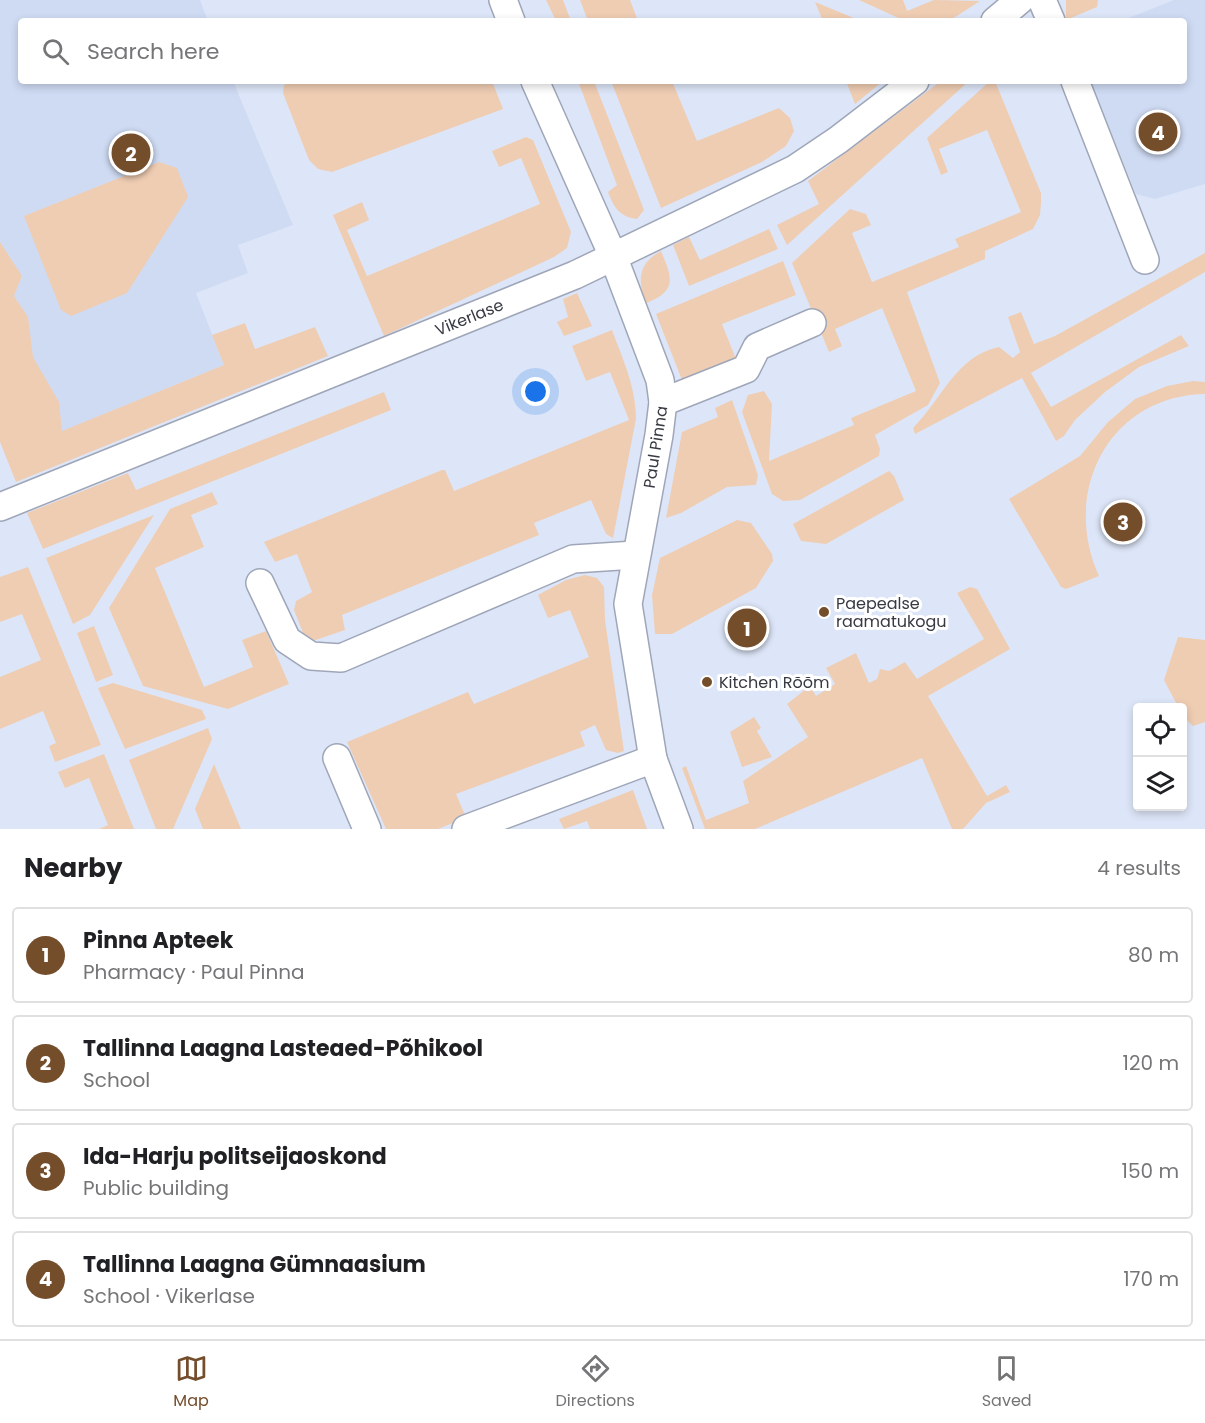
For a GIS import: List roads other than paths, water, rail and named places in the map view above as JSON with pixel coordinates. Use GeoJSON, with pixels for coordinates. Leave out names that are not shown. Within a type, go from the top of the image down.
{"type":"FeatureCollection","features":[{"type":"Feature","properties":{"kind":"street"},"geometry":{"type":"LineString","coordinates":[[503,0],[511,18]]}},
{"type":"Feature","properties":{"kind":"street"},"geometry":{"type":"LineString","coordinates":[[999,18],[1020,0]]}},
{"type":"Feature","properties":{"kind":"street"},"geometry":{"type":"LineString","coordinates":[[1042,0],[1050,18]]}},
{"type":"Feature","properties":{"kind":"street","name":"Paul Pinna"},"geometry":{"type":"LineString","coordinates":[[536,84],[613,256],[660,380],[663,402],[628,604],[653,759],[679,829]]}},
{"type":"Feature","properties":{"kind":"street","name":"Vikerlase"},"geometry":{"type":"LineString","coordinates":[[0,507],[575,275],[795,169],[838,140],[911,84]]}},
{"type":"Feature","properties":{"kind":"street"},"geometry":{"type":"LineString","coordinates":[[1076,84],[1145,260]]}},
{"type":"Feature","properties":{"kind":"street"},"geometry":{"type":"LineString","coordinates":[[663,402],[746,369],[757,347],[812,323]]}},
{"type":"Feature","properties":{"kind":"street"},"geometry":{"type":"LineString","coordinates":[[260,583],[287,640],[311,656],[341,658],[573,559],[635,555]]}},
{"type":"Feature","properties":{"kind":"street"},"geometry":{"type":"LineString","coordinates":[[337,758],[367,829]]}},
{"type":"Feature","properties":{"kind":"street"},"geometry":{"type":"LineString","coordinates":[[466,829],[653,759]]}},
{"type":"Feature","properties":{"kind":"place","name":"Tallinna Laagna Gümnaasium"},"geometry":{"type":"Point","coordinates":[1158,132]}},
{"type":"Feature","properties":{"kind":"place","name":"Tallinna Laagna Lasteaed-Põhikool"},"geometry":{"type":"Point","coordinates":[131,153]}},
{"type":"Feature","properties":{"kind":"place","name":"Ida-Harju politseijaoskond"},"geometry":{"type":"Point","coordinates":[1123,522]}},
{"type":"Feature","properties":{"kind":"place","name":"Paepealse raamatukogu"},"geometry":{"type":"Point","coordinates":[824,612]}},
{"type":"Feature","properties":{"kind":"place","name":"Pinna Apteek"},"geometry":{"type":"Point","coordinates":[747,628]}},
{"type":"Feature","properties":{"kind":"place","name":"Kitchen Rõõm"},"geometry":{"type":"Point","coordinates":[707,682]}}]}
